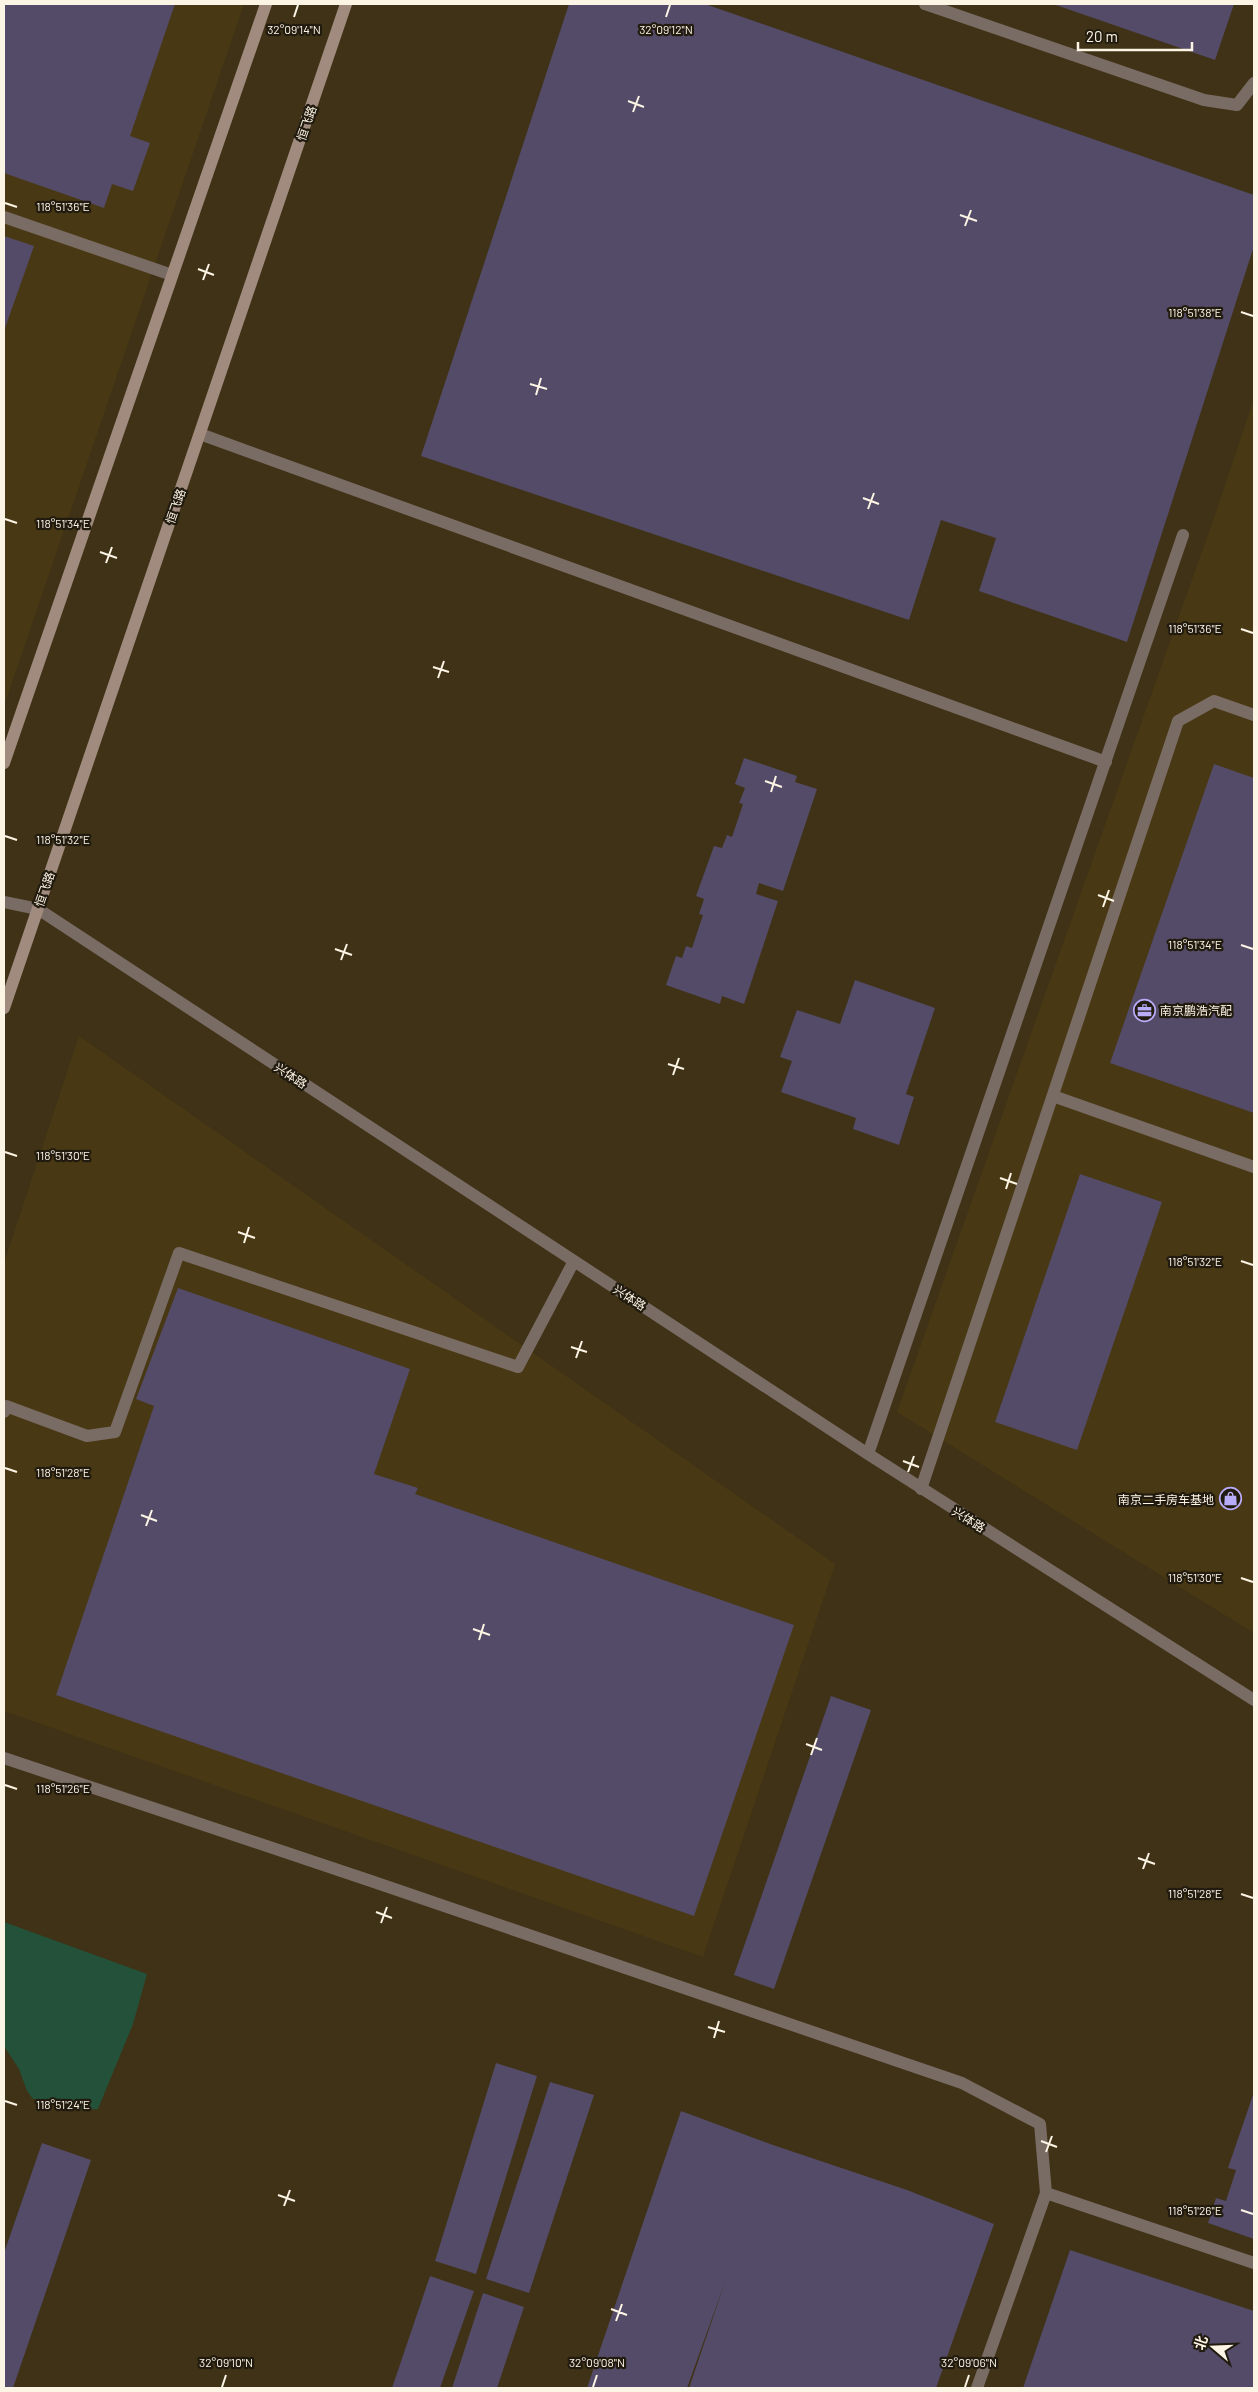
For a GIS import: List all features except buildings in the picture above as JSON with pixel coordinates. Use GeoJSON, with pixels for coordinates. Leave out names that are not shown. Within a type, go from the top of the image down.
{"type":"FeatureCollection","features":[{"type":"Feature","properties":{"kind":"main road"},"geometry":{"type":"LineString","coordinates":[[4,763],[266,4]]}},
{"type":"Feature","properties":{"kind":"main road","name":"恒飞路"},"geometry":{"type":"LineString","coordinates":[[4,1008],[346,4]]}},
{"type":"Feature","properties":{"kind":"lane"},"geometry":{"type":"LineString","coordinates":[[925,4],[1204,100],[1237,105],[1254,84]]}},
{"type":"Feature","properties":{"kind":"lane"},"geometry":{"type":"LineString","coordinates":[[4,217],[172,275]]}},
{"type":"Feature","properties":{"kind":"lane"},"geometry":{"type":"LineString","coordinates":[[200,434],[1106,762]]}},
{"type":"Feature","properties":{"kind":"lane"},"geometry":{"type":"LineString","coordinates":[[868,1454],[1183,535]]}},
{"type":"Feature","properties":{"kind":"lane"},"geometry":{"type":"LineString","coordinates":[[921,1488],[1178,721],[1214,701],[1254,715]]}},
{"type":"Feature","properties":{"kind":"lane","name":"兴体路"},"geometry":{"type":"LineString","coordinates":[[4,902],[38,909],[868,1454],[1254,1700]]}},
{"type":"Feature","properties":{"kind":"lane"},"geometry":{"type":"LineString","coordinates":[[1053,1096],[1254,1167]]}},
{"type":"Feature","properties":{"kind":"lane"},"geometry":{"type":"LineString","coordinates":[[4,1412],[6,1406],[87,1436],[115,1432],[179,1253],[518,1368],[574,1261]]}},
{"type":"Feature","properties":{"kind":"lane"},"geometry":{"type":"LineString","coordinates":[[4,1758],[381,1884],[962,2083],[1040,2124],[1046,2193],[977,2388]]}},
{"type":"Feature","properties":{"kind":"lane"},"geometry":{"type":"LineString","coordinates":[[1046,2193],[1254,2263]]}},
{"type":"Feature","properties":{"kind":"shaded area"},"geometry":{"type":"Polygon","coordinates":[[[4,4],[244,4],[4,706],[4,4]]]}},
{"type":"Feature","properties":{"kind":"shaded area"},"geometry":{"type":"Polygon","coordinates":[[[1254,399],[1254,1633],[897,1412],[1217,509],[1254,399]]]}},
{"type":"Feature","properties":{"kind":"shaded area"},"geometry":{"type":"Polygon","coordinates":[[[79,1036],[835,1564],[703,1957],[4,1711],[4,1263],[79,1036]]]}},
{"type":"Feature","properties":{"kind":"green space"},"geometry":{"type":"Polygon","coordinates":[[[4,1922],[147,1974],[133,2024],[98,2109],[83,2110],[54,2099],[33,2099],[27,2091],[19,2069],[4,2046],[4,1922]]]}},
{"type":"Feature","properties":{"kind":"place","name":"南京鹏浩汽配"},"geometry":{"type":"Point","coordinates":[1144,1010]}},
{"type":"Feature","properties":{"kind":"place","name":"南京二手房车基地"},"geometry":{"type":"Point","coordinates":[1230,1499]}}]}
